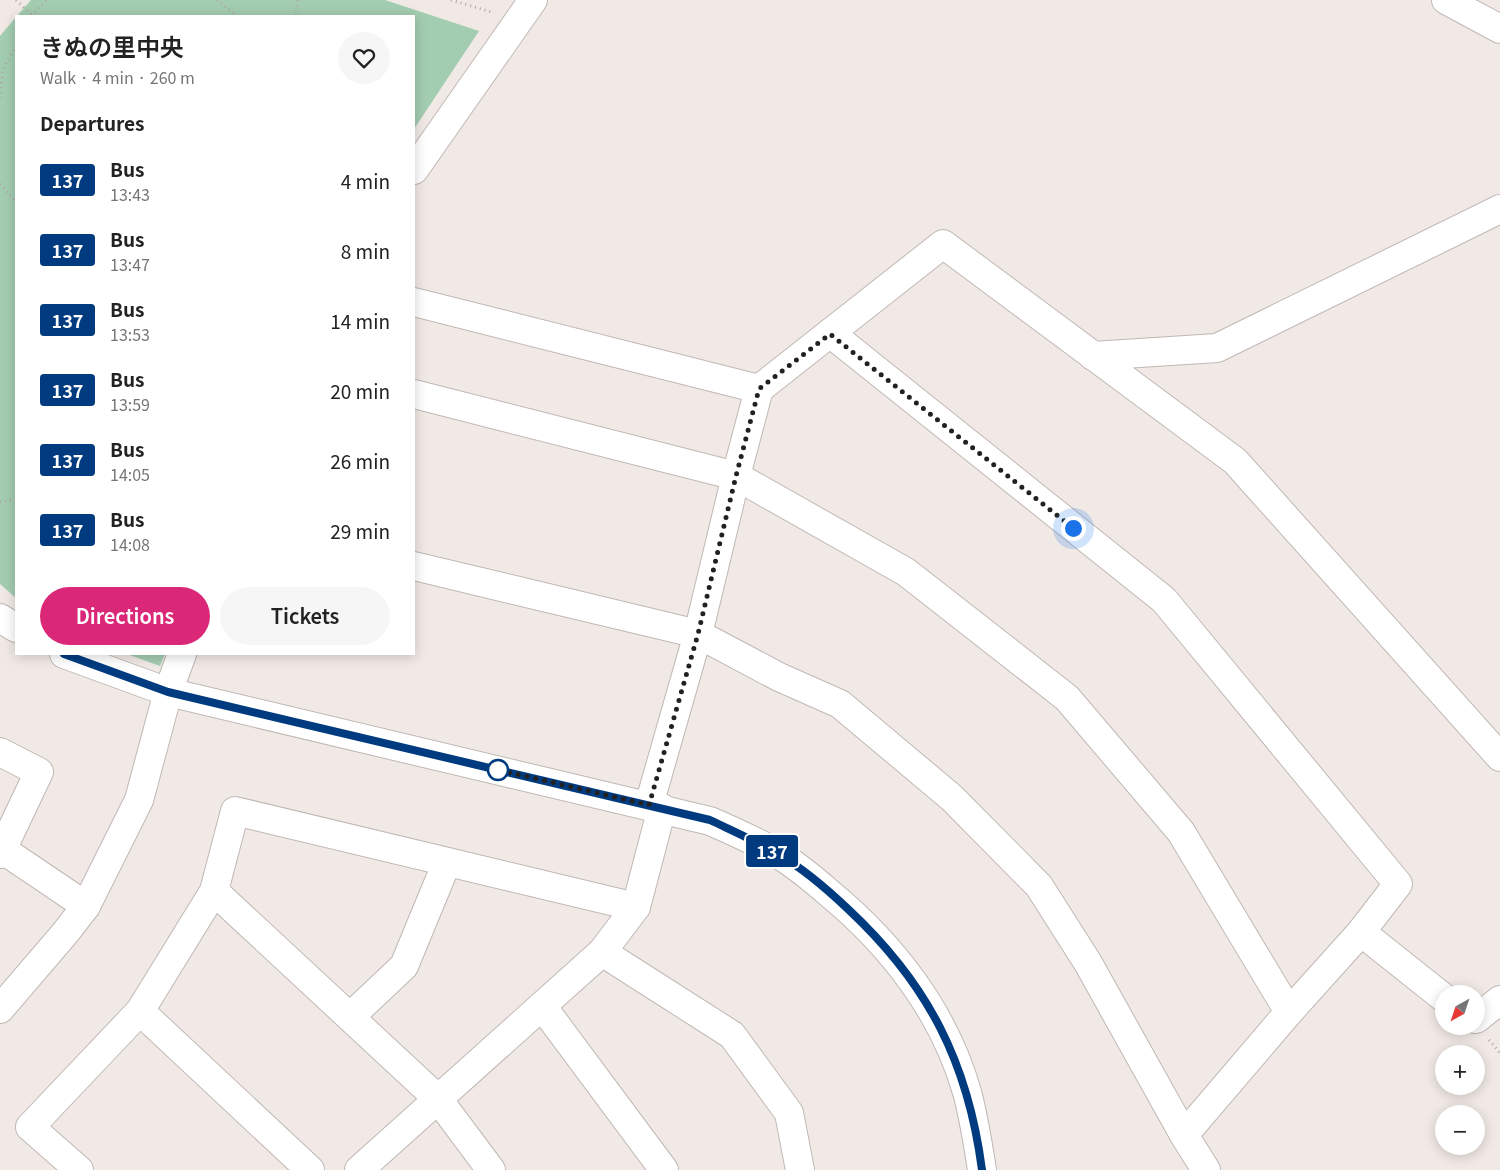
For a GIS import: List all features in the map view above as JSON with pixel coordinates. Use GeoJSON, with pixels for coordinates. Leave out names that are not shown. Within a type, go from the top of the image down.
{"type":"FeatureCollection","features":[{"type":"Feature","properties":{"kind":"street"},"geometry":{"type":"LineString","coordinates":[[1446,0],[1500,29]]}},
{"type":"Feature","properties":{"kind":"street"},"geometry":{"type":"LineString","coordinates":[[415,169],[525,10]]}},
{"type":"Feature","properties":{"kind":"street"},"geometry":{"type":"LineString","coordinates":[[1093,356],[1217,348],[1500,209]]}},
{"type":"Feature","properties":{"kind":"street"},"geometry":{"type":"LineString","coordinates":[[359,1170],[602,952],[636,907],[655,807],[759,389],[943,244],[1235,461],[1500,757]]}},
{"type":"Feature","properties":{"kind":"street"},"geometry":{"type":"LineString","coordinates":[[415,302],[759,389]]}},
{"type":"Feature","properties":{"kind":"street"},"geometry":{"type":"LineString","coordinates":[[830,334],[1164,600],[1398,884],[1361,932],[1289,1012],[1184,1135]]}},
{"type":"Feature","properties":{"kind":"street"},"geometry":{"type":"LineString","coordinates":[[415,394],[736,476],[906,572],[1067,698],[1181,832],[1289,1012]]}},
{"type":"Feature","properties":{"kind":"street"},"geometry":{"type":"LineString","coordinates":[[415,566],[698,634],[779,677],[840,704],[952,798],[1039,886],[1088,963],[1184,1135],[1206,1170]]}},
{"type":"Feature","properties":{"kind":"street"},"geometry":{"type":"LineString","coordinates":[[0,618],[15,627]]}},
{"type":"Feature","properties":{"kind":"street"},"geometry":{"type":"LineString","coordinates":[[67,655],[168,692],[710,820],[746,836],[806,873],[841,902],[897,960],[924,997],[948,1041],[967,1091],[978,1138],[982,1170]]}},
{"type":"Feature","properties":{"kind":"street"},"geometry":{"type":"LineString","coordinates":[[0,1009],[86,906],[139,800],[168,692],[182,655]]}},
{"type":"Feature","properties":{"kind":"street"},"geometry":{"type":"LineString","coordinates":[[0,752],[39,772],[2,852],[86,906]]}},
{"type":"Feature","properties":{"kind":"street"},"geometry":{"type":"LineString","coordinates":[[79,1170],[30,1127],[140,1011],[214,891],[235,812],[636,907]]}},
{"type":"Feature","properties":{"kind":"street"},"geometry":{"type":"LineString","coordinates":[[350,1017],[404,966],[447,862]]}},
{"type":"Feature","properties":{"kind":"street"},"geometry":{"type":"LineString","coordinates":[[214,891],[438,1099],[491,1170]]}},
{"type":"Feature","properties":{"kind":"street"},"geometry":{"type":"LineString","coordinates":[[1361,932],[1435,991]]}},
{"type":"Feature","properties":{"kind":"street"},"geometry":{"type":"LineString","coordinates":[[602,952],[732,1035],[788,1113],[800,1170]]}},
{"type":"Feature","properties":{"kind":"street"},"geometry":{"type":"LineString","coordinates":[[1485,1012],[1500,1000]]}},
{"type":"Feature","properties":{"kind":"street"},"geometry":{"type":"LineString","coordinates":[[542,1006],[664,1170]]}},
{"type":"Feature","properties":{"kind":"street"},"geometry":{"type":"LineString","coordinates":[[140,1011],[310,1170]]}},
{"type":"Feature","properties":{"kind":"path"},"geometry":{"type":"LineString","coordinates":[[16,0],[31,15]]}},
{"type":"Feature","properties":{"kind":"path"},"geometry":{"type":"LineString","coordinates":[[33,15],[46,0]]}},
{"type":"Feature","properties":{"kind":"path"},"geometry":{"type":"LineString","coordinates":[[216,0],[235,15]]}},
{"type":"Feature","properties":{"kind":"path"},"geometry":{"type":"LineString","coordinates":[[295,15],[298,0]]}},
{"type":"Feature","properties":{"kind":"path"},"geometry":{"type":"LineString","coordinates":[[451,0],[525,10]]}},
{"type":"Feature","properties":{"kind":"path"},"geometry":{"type":"LineString","coordinates":[[0,98],[4,69],[15,48]]}},
{"type":"Feature","properties":{"kind":"path"},"geometry":{"type":"LineString","coordinates":[[0,184],[15,201]]}},
{"type":"Feature","properties":{"kind":"path"},"geometry":{"type":"LineString","coordinates":[[0,502],[15,499]]}},
{"type":"Feature","properties":{"kind":"green space"},"geometry":{"type":"Polygon","coordinates":[[[31,0],[385,0],[479,31],[415,127],[415,15],[18,15],[31,0]]]}},
{"type":"Feature","properties":{"kind":"green space"},"geometry":{"type":"Polygon","coordinates":[[[15,18],[15,597],[0,584],[0,36],[15,18]]]}},
{"type":"Feature","properties":{"kind":"green space"},"geometry":{"type":"Polygon","coordinates":[[[130,655],[165,655],[160,666],[130,655]]]}},
{"type":"Feature","properties":{"kind":"bus line","name":"137"},"geometry":{"type":"LineString","coordinates":[[66,655],[168,692],[662,808],[710,820],[746,836],[806,873],[841,902],[897,960],[924,997],[948,1041],[967,1091],[978,1138],[982,1170]]}},
{"type":"Feature","properties":{"kind":"route"},"geometry":{"type":"LineString","coordinates":[[498,770],[495,769],[649,805],[698,634],[759,389],[830,334],[1073,528]]}}]}
